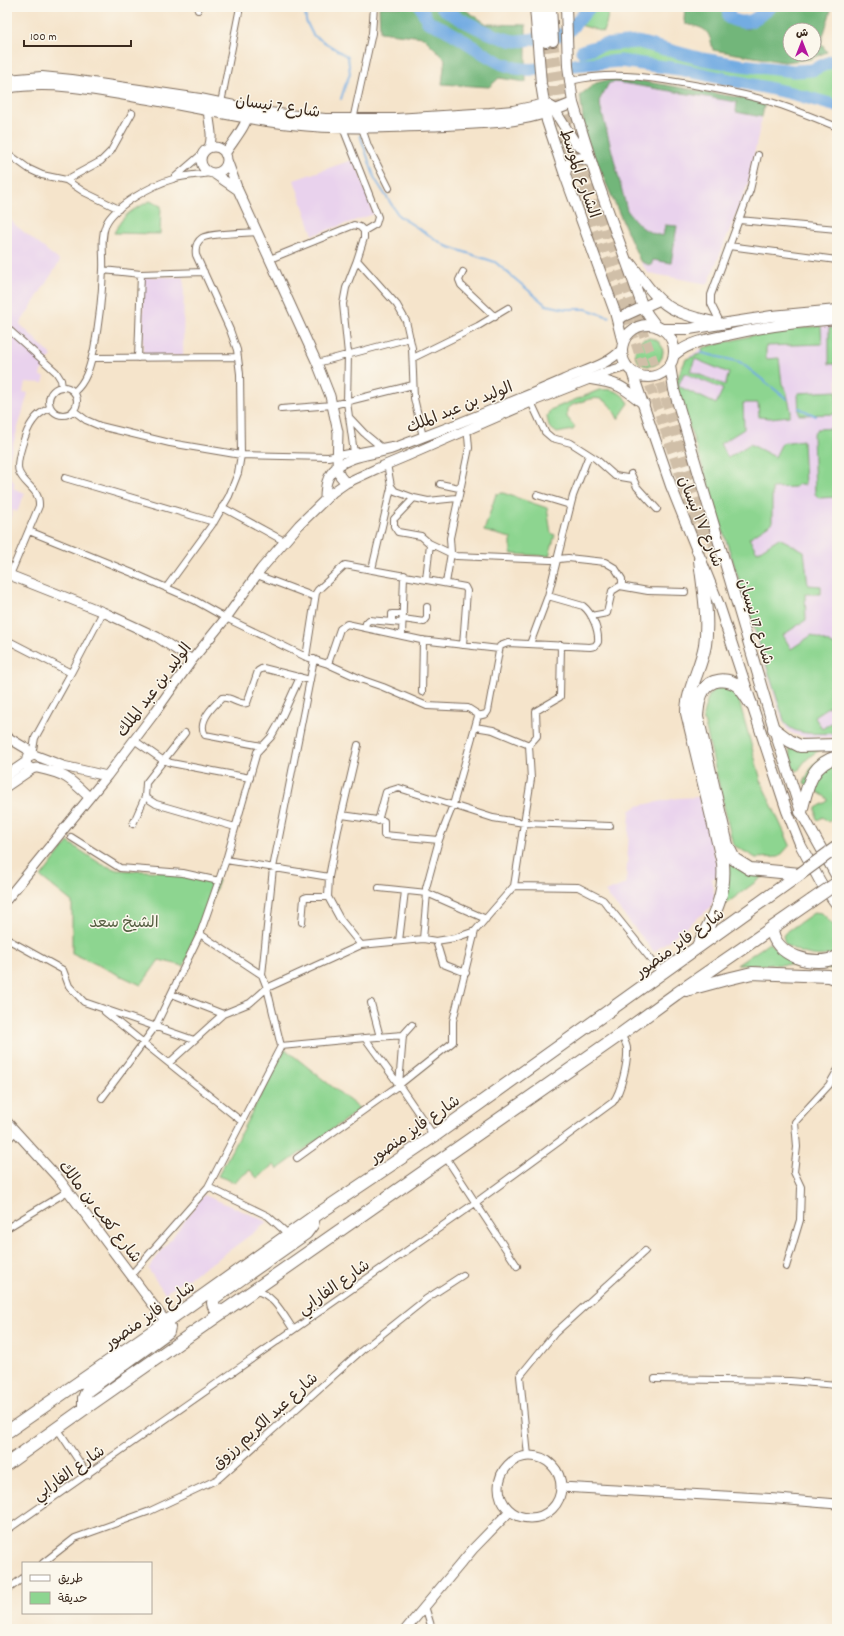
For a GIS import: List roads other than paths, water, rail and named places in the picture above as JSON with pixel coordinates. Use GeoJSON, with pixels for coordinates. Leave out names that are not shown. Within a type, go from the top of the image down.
{"type":"FeatureCollection","features":[{"type":"Feature","properties":{"kind":"highway"},"geometry":{"type":"LineString","coordinates":[[697,948],[719,904],[724,874],[723,863],[687,713],[690,693],[700,666],[706,632],[706,610],[700,560]]}},
{"type":"Feature","properties":{"kind":"highway"},"geometry":{"type":"LineString","coordinates":[[751,704],[738,686],[729,681],[720,680],[711,683],[703,691],[699,701],[697,716],[727,845],[734,859],[750,869],[764,872],[800,874]]}},
{"type":"Feature","properties":{"kind":"highway"},"geometry":{"type":"LineString","coordinates":[[774,729],[790,741],[800,746],[837,746]]}},
{"type":"Feature","properties":{"kind":"highway"},"geometry":{"type":"LineString","coordinates":[[801,812],[811,777],[816,769],[824,763],[837,757]]}},
{"type":"Feature","properties":{"kind":"highway","name":"شارع فايز منصور"},"geometry":{"type":"LineString","coordinates":[[7,1432],[166,1322],[288,1234],[434,1136],[837,847]]}},
{"type":"Feature","properties":{"kind":"highway"},"geometry":{"type":"LineString","coordinates":[[7,1464],[676,994],[837,883]]}},
{"type":"Feature","properties":{"kind":"highway"},"geometry":{"type":"LineString","coordinates":[[772,928],[772,936],[784,950],[794,957],[816,961],[826,961],[837,956]]}},
{"type":"Feature","properties":{"kind":"highway"},"geometry":{"type":"LineString","coordinates":[[676,994],[752,973],[829,976],[837,980]]}},
{"type":"Feature","properties":{"kind":"highway"},"geometry":{"type":"LineString","coordinates":[[225,1311],[216,1309],[213,1303],[214,1298],[306,1233],[312,1225],[314,1216]]}},
{"type":"Feature","properties":{"kind":"highway"},"geometry":{"type":"LineString","coordinates":[[84,1409],[83,1401],[87,1391],[168,1332],[169,1327],[166,1322]]}},
{"type":"Feature","properties":{"kind":"main road","name":"الشارع الموسط"},"geometry":{"type":"LineString","coordinates":[[535,7],[543,104],[550,112],[565,175],[617,319],[623,346]]}},
{"type":"Feature","properties":{"kind":"main road"},"geometry":{"type":"LineString","coordinates":[[543,7],[550,42],[551,7]]}},
{"type":"Feature","properties":{"kind":"main road","name":"الشارع الموسط"},"geometry":{"type":"LineString","coordinates":[[566,7],[570,81],[573,103],[590,157],[644,308],[660,328]]}},
{"type":"Feature","properties":{"kind":"main road","name":"شارع 7 نيسان"},"geometry":{"type":"LineString","coordinates":[[7,80],[35,78],[64,79],[209,105],[248,113],[292,125],[343,128],[506,122],[550,112],[573,103]]}},
{"type":"Feature","properties":{"kind":"main road","name":"شارع 7 نيسان"},"geometry":{"type":"LineString","coordinates":[[7,88],[42,85],[70,87],[209,105],[221,103],[248,113],[353,120],[396,119],[502,112],[543,104]]}},
{"type":"Feature","properties":{"kind":"main road"},"geometry":{"type":"LineString","coordinates":[[550,112],[590,157]]}},
{"type":"Feature","properties":{"kind":"main road"},"geometry":{"type":"LineString","coordinates":[[565,175],[567,166],[574,159],[590,157]]}},
{"type":"Feature","properties":{"kind":"main road"},"geometry":{"type":"LineString","coordinates":[[624,255],[659,300],[681,313],[721,324]]}},
{"type":"Feature","properties":{"kind":"main road"},"geometry":{"type":"LineString","coordinates":[[617,319],[659,300]]}},
{"type":"Feature","properties":{"kind":"main road"},"geometry":{"type":"LineString","coordinates":[[660,328],[671,338],[674,355],[670,366],[661,374],[643,377],[630,369],[623,358],[623,346],[630,333],[640,326],[645,325],[660,328],[690,329],[772,316],[837,310]]}},
{"type":"Feature","properties":{"kind":"main road"},"geometry":{"type":"LineString","coordinates":[[674,355],[683,348],[694,343],[750,330],[837,319]]}},
{"type":"Feature","properties":{"kind":"main road","name":"شارع 17 نيسان"},"geometry":{"type":"LineString","coordinates":[[670,366],[674,390],[774,729],[801,812],[837,877]]}},
{"type":"Feature","properties":{"kind":"main road","name":"شارع ١٧ نيسان"},"geometry":{"type":"LineString","coordinates":[[630,369],[672,486],[719,605],[751,704]]}},
{"type":"Feature","properties":{"kind":"main road"},"geometry":{"type":"LineString","coordinates":[[592,379],[610,382],[621,386],[644,405]]}},
{"type":"Feature","properties":{"kind":"main road"},"geometry":{"type":"LineString","coordinates":[[751,704],[800,846],[821,883],[837,905]]}},
{"type":"Feature","properties":{"kind":"street"},"geometry":{"type":"LineString","coordinates":[[221,103],[240,7]]}},
{"type":"Feature","properties":{"kind":"street"},"geometry":{"type":"LineString","coordinates":[[353,120],[372,33],[374,7]]}},
{"type":"Feature","properties":{"kind":"street"},"geometry":{"type":"LineString","coordinates":[[570,81],[592,76],[615,75],[654,78],[743,94],[772,102],[837,127]]}},
{"type":"Feature","properties":{"kind":"street"},"geometry":{"type":"LineString","coordinates":[[209,105],[212,136],[206,150],[201,156],[201,164],[203,168],[238,190]]}},
{"type":"Feature","properties":{"kind":"street"},"geometry":{"type":"LineString","coordinates":[[66,180],[100,161],[112,151],[132,113]]}},
{"type":"Feature","properties":{"kind":"street"},"geometry":{"type":"LineString","coordinates":[[174,178],[223,170],[226,157],[248,113]]}},
{"type":"Feature","properties":{"kind":"street"},"geometry":{"type":"LineString","coordinates":[[343,128],[378,218],[376,224],[364,232]]}},
{"type":"Feature","properties":{"kind":"street"},"geometry":{"type":"LineString","coordinates":[[362,128],[368,146],[389,188]]}},
{"type":"Feature","properties":{"kind":"street"},"geometry":{"type":"LineString","coordinates":[[74,392],[85,378],[92,358],[98,326],[103,270],[104,230],[110,218],[119,209],[140,195],[174,178],[206,150],[218,148],[226,157],[238,190],[317,363],[333,406],[338,432],[336,468],[346,483]]}},
{"type":"Feature","properties":{"kind":"street"},"geometry":{"type":"LineString","coordinates":[[7,153],[28,168],[42,175],[66,180],[84,192],[119,209]]}},
{"type":"Feature","properties":{"kind":"street"},"geometry":{"type":"LineString","coordinates":[[721,324],[711,304],[710,298],[752,186],[758,155]]}},
{"type":"Feature","properties":{"kind":"street"},"geometry":{"type":"LineString","coordinates":[[739,220],[837,229]]}},
{"type":"Feature","properties":{"kind":"street"},"geometry":{"type":"LineString","coordinates":[[270,259],[354,225],[360,226],[364,232],[364,238],[343,299],[348,354],[347,402],[354,453]]}},
{"type":"Feature","properties":{"kind":"street"},"geometry":{"type":"LineString","coordinates":[[166,588],[214,522],[234,485],[241,455],[240,374],[238,357],[233,336],[195,252],[197,242],[201,238],[207,236],[258,232]]}},
{"type":"Feature","properties":{"kind":"street"},"geometry":{"type":"LineString","coordinates":[[729,246],[837,260]]}},
{"type":"Feature","properties":{"kind":"street"},"geometry":{"type":"LineString","coordinates":[[357,260],[397,305],[406,321],[413,358],[413,385],[416,412],[423,437]]}},
{"type":"Feature","properties":{"kind":"street"},"geometry":{"type":"LineString","coordinates":[[103,270],[140,274],[204,272]]}},
{"type":"Feature","properties":{"kind":"street"},"geometry":{"type":"LineString","coordinates":[[463,272],[459,280],[460,283],[495,317]]}},
{"type":"Feature","properties":{"kind":"street"},"geometry":{"type":"LineString","coordinates":[[138,358],[140,274]]}},
{"type":"Feature","properties":{"kind":"street"},"geometry":{"type":"LineString","coordinates":[[413,358],[450,341],[495,317],[508,308]]}},
{"type":"Feature","properties":{"kind":"street"},"geometry":{"type":"LineString","coordinates":[[7,328],[56,372],[61,380],[62,387]]}},
{"type":"Feature","properties":{"kind":"street"},"geometry":{"type":"LineString","coordinates":[[317,363],[410,338]]}},
{"type":"Feature","properties":{"kind":"street","name":"الوليد بن عبد الملك"},"geometry":{"type":"LineString","coordinates":[[325,500],[325,486],[329,475],[336,468],[354,458],[393,449],[604,362],[614,357],[623,346]]}},
{"type":"Feature","properties":{"kind":"street"},"geometry":{"type":"LineString","coordinates":[[92,358],[238,357]]}},
{"type":"Feature","properties":{"kind":"street","name":"الوليد بن عبد الملك"},"geometry":{"type":"LineString","coordinates":[[7,899],[107,776],[192,660],[226,618],[284,541],[325,500],[346,483],[531,402],[592,379],[610,370],[630,369]]}},
{"type":"Feature","properties":{"kind":"street"},"geometry":{"type":"LineString","coordinates":[[281,409],[333,406],[413,385]]}},
{"type":"Feature","properties":{"kind":"street"},"geometry":{"type":"LineString","coordinates":[[62,387],[74,392],[77,400],[74,411],[66,416],[61,416],[53,412],[50,408],[48,400],[51,393],[62,387]]}},
{"type":"Feature","properties":{"kind":"street"},"geometry":{"type":"LineString","coordinates":[[531,402],[545,432],[549,436],[571,443],[589,455],[615,476],[632,476],[640,491],[657,509]]}},
{"type":"Feature","properties":{"kind":"street"},"geometry":{"type":"LineString","coordinates":[[50,408],[40,414],[29,427],[18,461],[20,474],[36,490],[39,498],[38,510],[9,575],[103,612],[157,637],[192,660]]}},
{"type":"Feature","properties":{"kind":"street"},"geometry":{"type":"LineString","coordinates":[[74,411],[86,420],[100,426],[170,442],[241,455],[319,458],[354,453],[409,442]]}},
{"type":"Feature","properties":{"kind":"street"},"geometry":{"type":"LineString","coordinates":[[349,417],[364,433],[381,447]]}},
{"type":"Feature","properties":{"kind":"street"},"geometry":{"type":"LineString","coordinates":[[446,583],[451,553],[450,538],[468,448],[468,436],[466,430]]}},
{"type":"Feature","properties":{"kind":"street"},"geometry":{"type":"LineString","coordinates":[[530,644],[548,596],[570,505],[578,480],[589,455]]}},
{"type":"Feature","properties":{"kind":"street"},"geometry":{"type":"LineString","coordinates":[[372,569],[391,488],[387,464]]}},
{"type":"Feature","properties":{"kind":"street"},"geometry":{"type":"LineString","coordinates":[[65,478],[214,522]]}},
{"type":"Feature","properties":{"kind":"street"},"geometry":{"type":"LineString","coordinates":[[440,484],[459,488]]}},
{"type":"Feature","properties":{"kind":"street"},"geometry":{"type":"LineString","coordinates":[[391,488],[414,498],[428,501],[457,498]]}},
{"type":"Feature","properties":{"kind":"street"},"geometry":{"type":"LineString","coordinates":[[538,495],[570,505]]}},
{"type":"Feature","properties":{"kind":"street"},"geometry":{"type":"LineString","coordinates":[[414,498],[395,517],[393,521],[398,532],[422,536],[430,544],[460,556],[557,559],[568,558],[605,562],[615,568],[622,579],[622,586]]}},
{"type":"Feature","properties":{"kind":"street"},"geometry":{"type":"LineString","coordinates":[[222,507],[284,541]]}},
{"type":"Feature","properties":{"kind":"street"},"geometry":{"type":"LineString","coordinates":[[29,531],[109,563],[194,600],[226,618],[306,657],[328,664],[427,706],[468,708],[479,715],[486,714],[488,711],[499,649],[505,643],[590,647],[597,644],[598,638],[591,616],[583,606],[548,596]]}},
{"type":"Feature","properties":{"kind":"street"},"geometry":{"type":"LineString","coordinates":[[426,579],[430,544]]}},
{"type":"Feature","properties":{"kind":"street"},"geometry":{"type":"LineString","coordinates":[[306,657],[315,597],[318,590],[345,565],[465,587],[467,590],[463,645]]}},
{"type":"Feature","properties":{"kind":"street"},"geometry":{"type":"LineString","coordinates":[[257,575],[315,597]]}},
{"type":"Feature","properties":{"kind":"street"},"geometry":{"type":"LineString","coordinates":[[402,636],[404,575]]}},
{"type":"Feature","properties":{"kind":"street"},"geometry":{"type":"LineString","coordinates":[[591,616],[607,613],[612,591],[615,588],[622,586],[648,591],[685,592]]}},
{"type":"Feature","properties":{"kind":"street"},"geometry":{"type":"LineString","coordinates":[[392,622],[392,614],[403,618],[424,622],[427,607]]}},
{"type":"Feature","properties":{"kind":"street"},"geometry":{"type":"LineString","coordinates":[[7,786],[33,761],[35,738],[72,673],[103,612]]}},
{"type":"Feature","properties":{"kind":"street"},"geometry":{"type":"LineString","coordinates":[[365,628],[366,623],[369,620],[392,622],[403,618]]}},
{"type":"Feature","properties":{"kind":"street"},"geometry":{"type":"LineString","coordinates":[[328,664],[341,626],[347,624],[424,640],[499,649]]}},
{"type":"Feature","properties":{"kind":"street"},"geometry":{"type":"LineString","coordinates":[[7,640],[72,673]]}},
{"type":"Feature","properties":{"kind":"street"},"geometry":{"type":"LineString","coordinates":[[422,692],[424,640]]}},
{"type":"Feature","properties":{"kind":"street"},"geometry":{"type":"LineString","coordinates":[[169,1063],[223,1014],[250,1003],[268,988],[361,945],[423,939],[436,941],[455,938],[475,931],[514,886],[531,779],[529,745],[537,736],[536,710],[560,697],[561,645]]}},
{"type":"Feature","properties":{"kind":"street"},"geometry":{"type":"LineString","coordinates":[[131,1275],[208,1187],[281,1046],[268,988],[262,975],[273,868],[314,660]]}},
{"type":"Feature","properties":{"kind":"street"},"geometry":{"type":"LineString","coordinates":[[262,746],[205,735],[203,731],[206,716],[222,698],[228,698],[243,704],[247,703],[258,671],[263,668],[310,680]]}},
{"type":"Feature","properties":{"kind":"street"},"geometry":{"type":"LineString","coordinates":[[102,1098],[155,1027],[172,994],[200,934],[219,881],[257,752],[269,740],[279,723],[300,677]]}},
{"type":"Feature","properties":{"kind":"street"},"geometry":{"type":"LineString","coordinates":[[423,939],[427,893],[426,888],[439,840],[453,805],[479,715]]}},
{"type":"Feature","properties":{"kind":"street"},"geometry":{"type":"LineString","coordinates":[[475,727],[493,730],[529,745]]}},
{"type":"Feature","properties":{"kind":"street"},"geometry":{"type":"LineString","coordinates":[[133,824],[144,798],[146,782],[185,733]]}},
{"type":"Feature","properties":{"kind":"street"},"geometry":{"type":"LineString","coordinates":[[7,738],[26,749],[33,761],[64,770],[107,776]]}},
{"type":"Feature","properties":{"kind":"street"},"geometry":{"type":"LineString","coordinates":[[134,740],[164,761],[250,778]]}},
{"type":"Feature","properties":{"kind":"street"},"geometry":{"type":"LineString","coordinates":[[358,745],[338,830],[329,877],[328,897],[340,919],[361,945]]}},
{"type":"Feature","properties":{"kind":"street"},"geometry":{"type":"LineString","coordinates":[[7,775],[33,761]]}},
{"type":"Feature","properties":{"kind":"street"},"geometry":{"type":"LineString","coordinates":[[64,770],[69,778],[90,797]]}},
{"type":"Feature","properties":{"kind":"street"},"geometry":{"type":"LineString","coordinates":[[378,821],[386,792],[399,788],[494,818],[524,823],[610,826]]}},
{"type":"Feature","properties":{"kind":"street"},"geometry":{"type":"LineString","coordinates":[[144,798],[156,804],[235,827]]}},
{"type":"Feature","properties":{"kind":"street"},"geometry":{"type":"LineString","coordinates":[[342,815],[384,822],[384,835],[439,840]]}},
{"type":"Feature","properties":{"kind":"street"},"geometry":{"type":"LineString","coordinates":[[71,837],[120,868],[183,873],[219,881]]}},
{"type":"Feature","properties":{"kind":"street"},"geometry":{"type":"LineString","coordinates":[[226,860],[329,877]]}},
{"type":"Feature","properties":{"kind":"street"},"geometry":{"type":"LineString","coordinates":[[514,886],[578,888],[602,900],[662,973]]}},
{"type":"Feature","properties":{"kind":"street"},"geometry":{"type":"LineString","coordinates":[[379,888],[427,893],[486,919]]}},
{"type":"Feature","properties":{"kind":"street"},"geometry":{"type":"LineString","coordinates":[[399,941],[405,891]]}},
{"type":"Feature","properties":{"kind":"street"},"geometry":{"type":"LineString","coordinates":[[302,922],[304,898],[328,897]]}},
{"type":"Feature","properties":{"kind":"street"},"geometry":{"type":"LineString","coordinates":[[297,1158],[399,1085],[453,1042],[453,1021],[475,931]]}},
{"type":"Feature","properties":{"kind":"street"},"geometry":{"type":"LineString","coordinates":[[200,934],[262,975]]}},
{"type":"Feature","properties":{"kind":"street"},"geometry":{"type":"LineString","coordinates":[[7,939],[63,970],[69,986],[84,1002],[194,1040]]}},
{"type":"Feature","properties":{"kind":"street"},"geometry":{"type":"LineString","coordinates":[[436,941],[443,964],[466,972]]}},
{"type":"Feature","properties":{"kind":"street"},"geometry":{"type":"LineString","coordinates":[[172,994],[223,1014]]}},
{"type":"Feature","properties":{"kind":"street"},"geometry":{"type":"LineString","coordinates":[[371,1003],[380,1037]]}},
{"type":"Feature","properties":{"kind":"street"},"geometry":{"type":"LineString","coordinates":[[102,1009],[241,1121]]}},
{"type":"Feature","properties":{"kind":"street"},"geometry":{"type":"LineString","coordinates":[[399,1085],[404,1035],[412,1025]]}},
{"type":"Feature","properties":{"kind":"street","name":"شارع الفارابي"},"geometry":{"type":"LineString","coordinates":[[7,1530],[88,1475],[293,1329],[475,1203],[613,1102],[620,1091],[627,1053],[626,1045],[621,1034]]}},
{"type":"Feature","properties":{"kind":"street"},"geometry":{"type":"LineString","coordinates":[[281,1046],[404,1035]]}},
{"type":"Feature","properties":{"kind":"street"},"geometry":{"type":"LineString","coordinates":[[365,1038],[434,1136]]}},
{"type":"Feature","properties":{"kind":"street"},"geometry":{"type":"LineString","coordinates":[[786,1267],[800,1220],[801,1187],[794,1172],[797,1147],[795,1122],[829,1085],[837,1071]]}},
{"type":"Feature","properties":{"kind":"street","name":"شارع كعب بن مالك"},"geometry":{"type":"LineString","coordinates":[[7,1122],[60,1179],[166,1322]]}},
{"type":"Feature","properties":{"kind":"street"},"geometry":{"type":"LineString","coordinates":[[7,1141],[15,1132]]}},
{"type":"Feature","properties":{"kind":"street"},"geometry":{"type":"LineString","coordinates":[[445,1156],[518,1266]]}},
{"type":"Feature","properties":{"kind":"street"},"geometry":{"type":"LineString","coordinates":[[208,1187],[268,1216],[288,1234]]}},
{"type":"Feature","properties":{"kind":"street"},"geometry":{"type":"LineString","coordinates":[[7,1228],[68,1191]]}},
{"type":"Feature","properties":{"kind":"street"},"geometry":{"type":"LineString","coordinates":[[528,1456],[520,1376],[555,1333],[645,1251]]}},
{"type":"Feature","properties":{"kind":"street","name":"شارع عبد الكريم رزوق"},"geometry":{"type":"LineString","coordinates":[[44,1562],[75,1538],[150,1511],[218,1479],[361,1351],[426,1299],[463,1275]]}},
{"type":"Feature","properties":{"kind":"street"},"geometry":{"type":"LineString","coordinates":[[254,1291],[263,1293],[271,1299],[293,1329]]}},
{"type":"Feature","properties":{"kind":"street"},"geometry":{"type":"LineString","coordinates":[[655,1379],[790,1382],[837,1385]]}},
{"type":"Feature","properties":{"kind":"street"},"geometry":{"type":"LineString","coordinates":[[57,1428],[88,1475]]}},
{"type":"Feature","properties":{"kind":"street"},"geometry":{"type":"LineString","coordinates":[[528,1456],[538,1457],[548,1462],[555,1468],[561,1487],[559,1497],[547,1512],[529,1518],[519,1516],[510,1511],[503,1503],[499,1493],[500,1478],[508,1464],[517,1458],[528,1456]]}},
{"type":"Feature","properties":{"kind":"street"},"geometry":{"type":"LineString","coordinates":[[561,1487],[778,1499],[837,1504]]}},
{"type":"Feature","properties":{"kind":"street"},"geometry":{"type":"LineString","coordinates":[[406,1629],[473,1549],[510,1511]]}},
{"type":"Feature","properties":{"kind":"street"},"geometry":{"type":"LineString","coordinates":[[7,1590],[22,1579]]}},
{"type":"Feature","properties":{"kind":"street"},"geometry":{"type":"LineString","coordinates":[[425,1606],[432,1629]]}},
{"type":"Feature","properties":{"kind":"waterway"},"geometry":{"type":"LineString","coordinates":[[305,7],[306,21],[313,35],[348,57],[350,74],[341,99]]}},
{"type":"Feature","properties":{"kind":"waterway"},"geometry":{"type":"LineString","coordinates":[[421,7],[428,22],[459,37],[490,58],[512,67],[538,69]]}},
{"type":"Feature","properties":{"kind":"waterway"},"geometry":{"type":"LineString","coordinates":[[442,7],[448,12],[478,28],[500,37],[517,41],[566,34],[590,7]]}},
{"type":"Feature","properties":{"kind":"waterway"},"geometry":{"type":"LineString","coordinates":[[728,7],[729,18],[741,22],[755,19],[770,7]]}},
{"type":"Feature","properties":{"kind":"waterway"},"geometry":{"type":"LineString","coordinates":[[582,51],[602,45],[638,42],[702,59],[794,71],[812,70],[837,59]]}},
{"type":"Feature","properties":{"kind":"waterway"},"geometry":{"type":"LineString","coordinates":[[574,65],[620,61],[679,69],[791,93],[837,106]]}},
{"type":"Feature","properties":{"kind":"waterway"},"geometry":{"type":"LineString","coordinates":[[360,135],[375,179],[399,216],[446,246],[495,262],[546,305],[566,309],[586,309],[609,317]]}},
{"type":"Feature","properties":{"kind":"waterway"},"geometry":{"type":"LineString","coordinates":[[702,353],[740,362],[787,399]]}},
{"type":"Feature","properties":{"kind":"waterway"},"geometry":{"type":"LineString","coordinates":[[799,408],[816,416]]}},
{"type":"Feature","properties":{"kind":"tunnel"},"geometry":{"type":"LineString","coordinates":[[553,41],[561,96],[571,132],[653,360],[710,539],[724,565]]}},
{"type":"Feature","properties":{"kind":"tunnel"},"geometry":{"type":"LineString","coordinates":[[546,42],[554,97],[563,135],[619,294],[697,525],[700,543],[700,558]]}},
{"type":"Feature","properties":{"kind":"park label","name":"الشيخ سعد"},"geometry":{"type":"Point","coordinates":[124,921]}}]}
